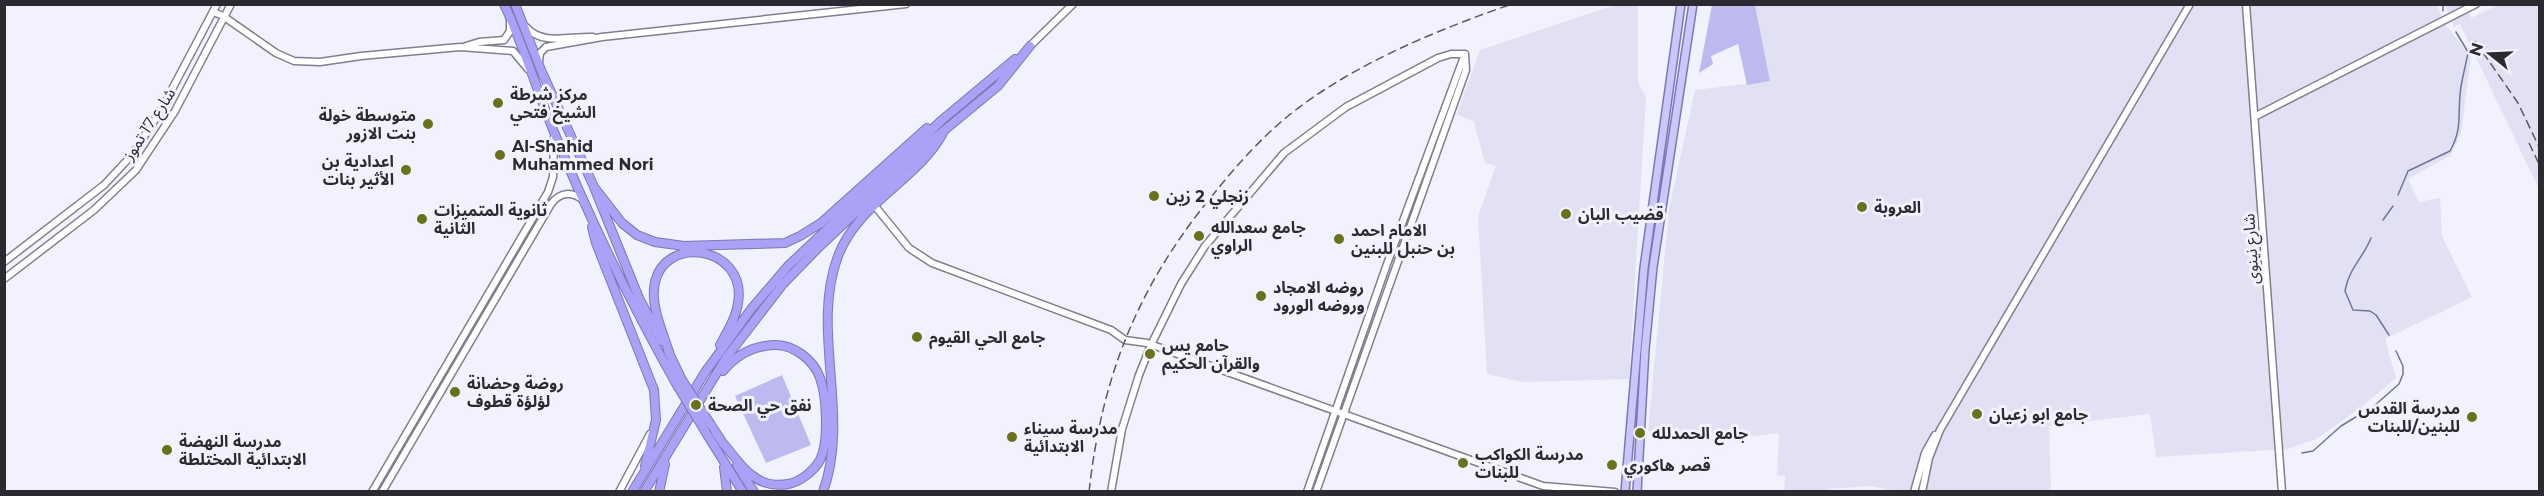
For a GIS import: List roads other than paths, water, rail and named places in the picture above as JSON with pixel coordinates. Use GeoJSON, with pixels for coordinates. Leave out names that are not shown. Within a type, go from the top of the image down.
{"type":"FeatureCollection","features":[{"type":"Feature","properties":{"kind":"highway"},"geometry":{"type":"LineString","coordinates":[[504,4],[554,134],[585,202],[596,243],[651,380],[656,401],[656,420],[652,443],[640,478]]}},
{"type":"Feature","properties":{"kind":"highway"},"geometry":{"type":"LineString","coordinates":[[515,4],[540,68],[594,187],[639,298],[670,355]]}},
{"type":"Feature","properties":{"kind":"highway"},"geometry":{"type":"LineString","coordinates":[[706,371],[777,279],[944,124],[998,86],[1030,46]]}},
{"type":"Feature","properties":{"kind":"highway"},"geometry":{"type":"LineString","coordinates":[[644,492],[736,344],[783,284],[861,202],[920,133],[944,124]]}},
{"type":"Feature","properties":{"kind":"highway"},"geometry":{"type":"LineString","coordinates":[[594,187],[611,211],[628,229],[655,242],[684,246],[784,243],[861,202],[874,205],[934,149],[944,124]]}},
{"type":"Feature","properties":{"kind":"highway"},"geometry":{"type":"LineString","coordinates":[[823,492],[832,458],[834,412],[828,317],[831,286],[834,270],[861,202]]}},
{"type":"Feature","properties":{"kind":"highway"},"geometry":{"type":"LineString","coordinates":[[590,217],[631,304],[680,383],[720,457],[743,492]]}},
{"type":"Feature","properties":{"kind":"highway"},"geometry":{"type":"LineString","coordinates":[[632,492],[640,478],[706,371],[728,330],[739,301],[738,287],[727,265],[712,255],[692,252],[680,254],[665,263],[658,273],[653,296],[680,383],[711,425],[754,492]]}},
{"type":"Feature","properties":{"kind":"highway"},"geometry":{"type":"LineString","coordinates":[[704,393],[738,357],[763,345],[779,344],[796,350],[811,363],[820,379],[826,414],[823,449],[819,461],[799,482],[784,485],[762,482],[751,476],[722,442]]}},
{"type":"Feature","properties":{"kind":"highway"},"geometry":{"type":"LineString","coordinates":[[659,492],[661,473],[676,440]]}},
{"type":"Feature","properties":{"kind":"highway"},"geometry":{"type":"LineString","coordinates":[[720,457],[728,481],[727,492]]}},
{"type":"Feature","properties":{"kind":"main road"},"geometry":{"type":"LineString","coordinates":[[1625,492],[1644,268],[1681,4]]}},
{"type":"Feature","properties":{"kind":"main road"},"geometry":{"type":"LineString","coordinates":[[1637,492],[1645,349],[1653,267],[1693,4]]}},
{"type":"Feature","properties":{"kind":"street","name":"شارع 17 تموز"},"geometry":{"type":"LineString","coordinates":[[6,261],[104,185],[132,154],[149,131],[217,4]]}},
{"type":"Feature","properties":{"kind":"street","name":"شارع 17 تموز"},"geometry":{"type":"LineString","coordinates":[[4,279],[94,210],[136,170],[175,111],[231,4]]}},
{"type":"Feature","properties":{"kind":"street"},"geometry":{"type":"LineString","coordinates":[[540,68],[539,55],[546,47],[602,37],[906,4]]}},
{"type":"Feature","properties":{"kind":"street"},"geometry":{"type":"LineString","coordinates":[[1030,46],[1073,4]]}},
{"type":"Feature","properties":{"kind":"street"},"geometry":{"type":"LineString","coordinates":[[1922,492],[1929,458],[1940,430],[2190,4]]}},
{"type":"Feature","properties":{"kind":"street","name":"شارع نينوى"},"geometry":{"type":"LineString","coordinates":[[2246,4],[2282,492]]}},
{"type":"Feature","properties":{"kind":"street"},"geometry":{"type":"LineString","coordinates":[[2256,116],[2476,4]]}},
{"type":"Feature","properties":{"kind":"street"},"geometry":{"type":"LineString","coordinates":[[214,12],[223,16],[262,45],[294,61],[320,62],[361,56],[460,48],[513,51],[530,73]]}},
{"type":"Feature","properties":{"kind":"street"},"geometry":{"type":"LineString","coordinates":[[460,48],[479,42],[504,40],[510,31],[510,17]]}},
{"type":"Feature","properties":{"kind":"street"},"geometry":{"type":"LineString","coordinates":[[522,20],[532,33],[544,38],[602,37]]}},
{"type":"Feature","properties":{"kind":"street"},"geometry":{"type":"LineString","coordinates":[[1112,492],[1127,411],[1151,345],[1198,255],[1284,153],[1352,104],[1442,57],[1465,54],[1365,355],[1316,492]]}},
{"type":"Feature","properties":{"kind":"street"},"geometry":{"type":"LineString","coordinates":[[1307,492],[1356,352],[1445,116]]}},
{"type":"Feature","properties":{"kind":"street"},"geometry":{"type":"LineString","coordinates":[[372,492],[548,192],[553,177],[554,134]]}},
{"type":"Feature","properties":{"kind":"street"},"geometry":{"type":"LineString","coordinates":[[382,476],[377,489],[381,492],[555,198],[571,194],[585,202]]}},
{"type":"Feature","properties":{"kind":"street"},"geometry":{"type":"LineString","coordinates":[[874,205],[909,248],[940,267],[1111,330],[1125,340],[1151,345],[1547,489],[1615,492]]}},
{"type":"Feature","properties":{"kind":"street"},"geometry":{"type":"LineString","coordinates":[[6,261],[16,270]]}},
{"type":"Feature","properties":{"kind":"street"},"geometry":{"type":"LineString","coordinates":[[1356,352],[1365,355]]}},
{"type":"Feature","properties":{"kind":"street"},"geometry":{"type":"LineString","coordinates":[[442,372],[446,371],[448,374],[444,386]]}},
{"type":"Feature","properties":{"kind":"street"},"geometry":{"type":"LineString","coordinates":[[619,492],[656,420]]}},
{"type":"Feature","properties":{"kind":"street"},"geometry":{"type":"LineString","coordinates":[[1914,492],[1925,453],[1932,437],[1940,430]]}},
{"type":"Feature","properties":{"kind":"waterway"},"geometry":{"type":"LineString","coordinates":[[2443,4],[2443,11]]}},
{"type":"Feature","properties":{"kind":"waterway"},"geometry":{"type":"LineString","coordinates":[[2398,195],[2408,171],[2450,151],[2454,143],[2459,123],[2461,89],[2468,52],[2456,32]]}},
{"type":"Feature","properties":{"kind":"waterway"},"geometry":{"type":"LineString","coordinates":[[2383,220],[2393,206]]}},
{"type":"Feature","properties":{"kind":"waterway"},"geometry":{"type":"LineString","coordinates":[[2371,238],[2353,269],[2345,291],[2353,310],[2370,311],[2376,315],[2389,335]]}},
{"type":"Feature","properties":{"kind":"waterway"},"geometry":{"type":"LineString","coordinates":[[2302,453],[2313,451],[2341,426],[2374,406],[2399,384],[2403,366],[2396,351]]}},
{"type":"Feature","properties":{"kind":"railway"},"geometry":{"type":"LineString","coordinates":[[1089,492],[1104,408],[1115,368],[1129,331],[1166,260],[1189,225],[1231,172],[1282,121],[1362,67],[1452,26],[1512,4]]}},
{"type":"Feature","properties":{"kind":"railway"},"geometry":{"type":"LineString","coordinates":[[2475,41],[2518,103],[2540,149]]}},
{"type":"Feature","properties":{"kind":"railway"},"geometry":{"type":"LineString","coordinates":[[2529,143],[2540,166]]}},
{"type":"Feature","properties":{"kind":"place","name":"مركز شرطة الشيخ فتحي"},"geometry":{"type":"Point","coordinates":[498,103]}},
{"type":"Feature","properties":{"kind":"place","name":"متوسطة خولة بنت الازور"},"geometry":{"type":"Point","coordinates":[428,124]}},
{"type":"Feature","properties":{"kind":"place","name":"Al-Shahid Muhammed Nori"},"geometry":{"type":"Point","coordinates":[500,155]}},
{"type":"Feature","properties":{"kind":"place","name":"اعدادية بن الأثير بنات"},"geometry":{"type":"Point","coordinates":[406,170]}},
{"type":"Feature","properties":{"kind":"place","name":"زنجلي 2 زين"},"geometry":{"type":"Point","coordinates":[1154,196]}},
{"type":"Feature","properties":{"kind":"place","name":"العروبة"},"geometry":{"type":"Point","coordinates":[1862,207]}},
{"type":"Feature","properties":{"kind":"place","name":"قضيب البان"},"geometry":{"type":"Point","coordinates":[1566,214]}},
{"type":"Feature","properties":{"kind":"place","name":"ثانوية المتميزات الثانية"},"geometry":{"type":"Point","coordinates":[422,219]}},
{"type":"Feature","properties":{"kind":"place","name":"جامع سعدالله الراوي"},"geometry":{"type":"Point","coordinates":[1199,236]}},
{"type":"Feature","properties":{"kind":"place","name":"الامام احمد بن حنبل للبنين"},"geometry":{"type":"Point","coordinates":[1339,239]}},
{"type":"Feature","properties":{"kind":"place","name":"روضه الامجاد وروضه الورود"},"geometry":{"type":"Point","coordinates":[1261,296]}},
{"type":"Feature","properties":{"kind":"place","name":"جامع الحي القيوم"},"geometry":{"type":"Point","coordinates":[917,337]}},
{"type":"Feature","properties":{"kind":"place","name":"جامع يس والقرآن الحكيم"},"geometry":{"type":"Point","coordinates":[1150,354]}},
{"type":"Feature","properties":{"kind":"place","name":"روضة وحضانة لؤلؤة قطوف"},"geometry":{"type":"Point","coordinates":[455,392]}},
{"type":"Feature","properties":{"kind":"place","name":"نفق حي الصحة"},"geometry":{"type":"Point","coordinates":[696,405]}},
{"type":"Feature","properties":{"kind":"place","name":"جامع ابو زعیان"},"geometry":{"type":"Point","coordinates":[1977,414]}},
{"type":"Feature","properties":{"kind":"place","name":"مدرسة القدس للبنين/للبنات"},"geometry":{"type":"Point","coordinates":[2472,417]}},
{"type":"Feature","properties":{"kind":"place","name":"جامع الحمدلله"},"geometry":{"type":"Point","coordinates":[1640,433]}},
{"type":"Feature","properties":{"kind":"place","name":"مدرسة سيناء الابتدائية"},"geometry":{"type":"Point","coordinates":[1012,437]}},
{"type":"Feature","properties":{"kind":"place","name":"مدرسة النهضة الابتدائية المختلطة"},"geometry":{"type":"Point","coordinates":[167,450]}},
{"type":"Feature","properties":{"kind":"place","name":"مدرسة الكواكب للبنات"},"geometry":{"type":"Point","coordinates":[1463,463]}},
{"type":"Feature","properties":{"kind":"place","name":"قصر هاكوري"},"geometry":{"type":"Point","coordinates":[1612,465]}}]}
